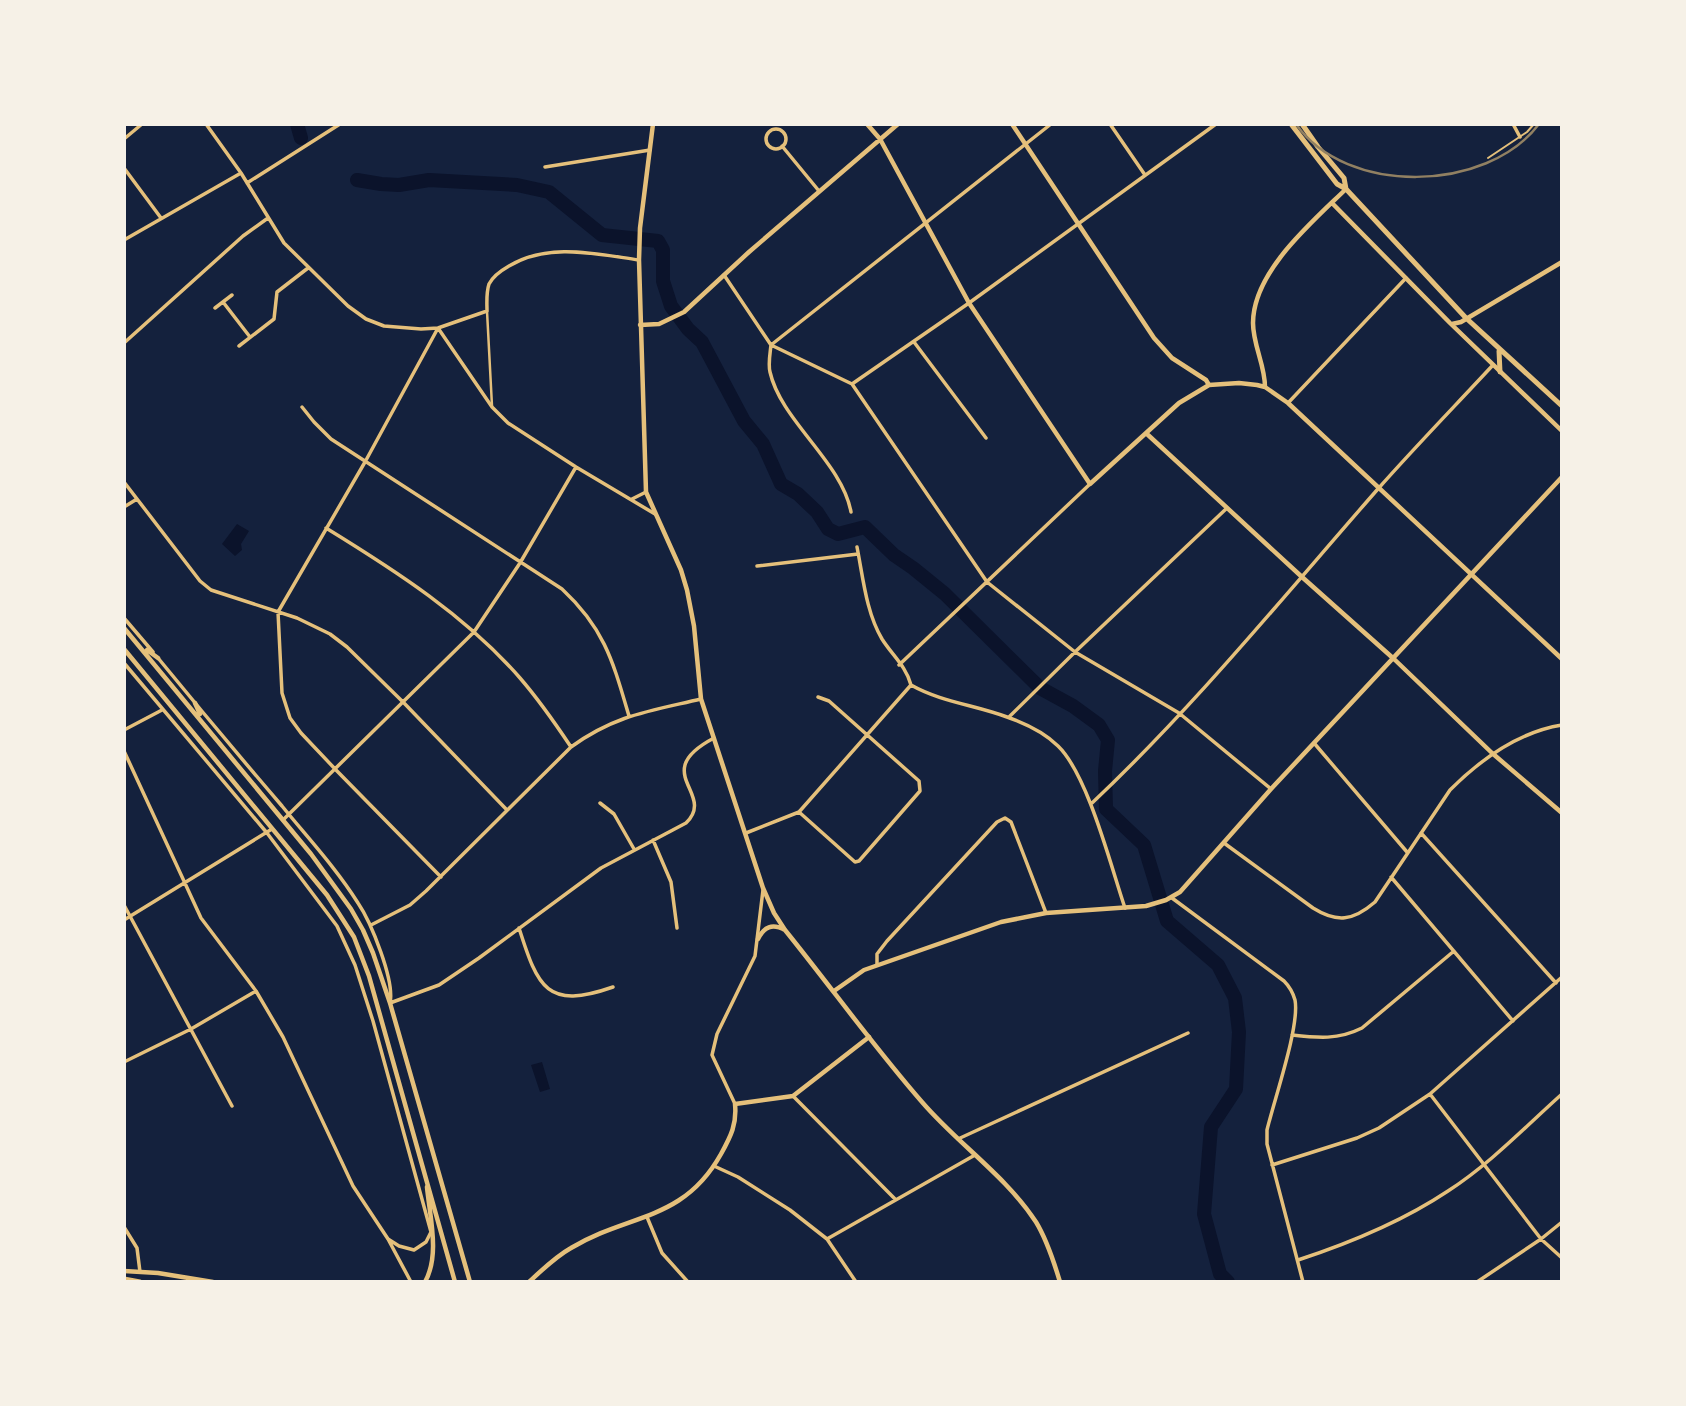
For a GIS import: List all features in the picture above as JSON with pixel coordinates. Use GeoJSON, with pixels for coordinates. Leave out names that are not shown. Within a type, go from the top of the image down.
{"type":"FeatureCollection","features":[{"type":"Feature","properties":{"kind":"highway"},"geometry":{"type":"LineString","coordinates":[[1291,124],[1337,184],[1346,189],[1499,351],[1562,406]]}},
{"type":"Feature","properties":{"kind":"highway"},"geometry":{"type":"LineString","coordinates":[[1303,124],[1344,178],[1346,189]]}},
{"type":"Feature","properties":{"kind":"highway"},"geometry":{"type":"LineString","coordinates":[[1499,351],[1500,372]]}},
{"type":"Feature","properties":{"kind":"highway"},"geometry":{"type":"LineString","coordinates":[[124,1279],[140,1282]]}},
{"type":"Feature","properties":{"kind":"street"},"geometry":{"type":"LineString","coordinates":[[124,139],[142,124]]}},
{"type":"Feature","properties":{"kind":"street"},"geometry":{"type":"LineString","coordinates":[[206,124],[241,173],[284,243],[348,306],[366,319],[384,326],[407,329],[438,328],[487,312]]}},
{"type":"Feature","properties":{"kind":"street"},"geometry":{"type":"LineString","coordinates":[[247,183],[340,124]]}},
{"type":"Feature","properties":{"kind":"street"},"geometry":{"type":"LineString","coordinates":[[653,124],[640,228],[639,258],[646,492],[681,570],[690,600],[701,699],[763,888],[785,930],[924,1105],[1007,1187],[1036,1223],[1060,1282]]}},
{"type":"Feature","properties":{"kind":"street"},"geometry":{"type":"LineString","coordinates":[[867,124],[880,139],[969,303],[1090,484]]}},
{"type":"Feature","properties":{"kind":"street"},"geometry":{"type":"LineString","coordinates":[[639,325],[659,324],[684,312],[898,124]]}},
{"type":"Feature","properties":{"kind":"street"},"geometry":{"type":"LineString","coordinates":[[1012,124],[1154,338],[1172,358],[1206,380],[1209,385]]}},
{"type":"Feature","properties":{"kind":"street"},"geometry":{"type":"LineString","coordinates":[[850,512],[849,503],[839,483],[772,379],[769,369],[771,345],[1051,124]]}},
{"type":"Feature","properties":{"kind":"street"},"geometry":{"type":"LineString","coordinates":[[1110,124],[1145,175]]}},
{"type":"Feature","properties":{"kind":"street"},"geometry":{"type":"LineString","coordinates":[[852,384],[1216,124]]}},
{"type":"Feature","properties":{"kind":"street"},"geometry":{"type":"LineString","coordinates":[[1513,124],[1520,137]]}},
{"type":"Feature","properties":{"kind":"street"},"geometry":{"type":"LineString","coordinates":[[776,129],[784,134],[785,141],[782,146],[773,148],[768,145],[766,139],[769,131],[776,129]]}},
{"type":"Feature","properties":{"kind":"street"},"geometry":{"type":"LineString","coordinates":[[782,146],[819,191]]}},
{"type":"Feature","properties":{"kind":"street"},"geometry":{"type":"LineString","coordinates":[[545,167],[650,150]]}},
{"type":"Feature","properties":{"kind":"street"},"geometry":{"type":"LineString","coordinates":[[124,168],[161,218]]}},
{"type":"Feature","properties":{"kind":"street"},"geometry":{"type":"LineString","coordinates":[[124,240],[241,173]]}},
{"type":"Feature","properties":{"kind":"street"},"geometry":{"type":"LineString","coordinates":[[1265,387],[1265,377],[1254,339],[1253,322],[1260,289],[1276,262],[1346,189]]}},
{"type":"Feature","properties":{"kind":"street"},"geometry":{"type":"LineString","coordinates":[[1332,203],[1451,324],[1562,431]]}},
{"type":"Feature","properties":{"kind":"street"},"geometry":{"type":"LineString","coordinates":[[124,343],[243,236],[268,217]]}},
{"type":"Feature","properties":{"kind":"street"},"geometry":{"type":"LineString","coordinates":[[492,407],[487,312],[490,283],[502,270],[514,263],[558,251],[639,258]]}},
{"type":"Feature","properties":{"kind":"street"},"geometry":{"type":"LineString","coordinates":[[1451,324],[1461,322],[1562,262]]}},
{"type":"Feature","properties":{"kind":"street"},"geometry":{"type":"LineString","coordinates":[[239,346],[274,319],[277,292],[308,268]]}},
{"type":"Feature","properties":{"kind":"street"},"geometry":{"type":"LineString","coordinates":[[724,275],[771,345],[852,384],[986,582],[1075,652],[1179,713],[1271,789]]}},
{"type":"Feature","properties":{"kind":"street"},"geometry":{"type":"LineString","coordinates":[[1288,403],[1406,278]]}},
{"type":"Feature","properties":{"kind":"street"},"geometry":{"type":"LineString","coordinates":[[215,308],[232,295]]}},
{"type":"Feature","properties":{"kind":"street"},"geometry":{"type":"LineString","coordinates":[[223,302],[250,337]]}},
{"type":"Feature","properties":{"kind":"street"},"geometry":{"type":"LineString","coordinates":[[438,328],[492,407],[516,429],[656,514]]}},
{"type":"Feature","properties":{"kind":"street"},"geometry":{"type":"LineString","coordinates":[[438,328],[365,462],[278,612],[282,693],[290,718],[336,770],[441,877]]}},
{"type":"Feature","properties":{"kind":"street"},"geometry":{"type":"LineString","coordinates":[[914,342],[986,438]]}},
{"type":"Feature","properties":{"kind":"street"},"geometry":{"type":"LineString","coordinates":[[1091,804],[1179,713],[1378,488],[1493,365]]}},
{"type":"Feature","properties":{"kind":"street"},"geometry":{"type":"LineString","coordinates":[[900,665],[1179,403],[1209,385],[1239,383],[1265,387],[1288,403],[1562,659]]}},
{"type":"Feature","properties":{"kind":"street"},"geometry":{"type":"LineString","coordinates":[[302,407],[331,439],[562,589],[593,622],[610,652],[629,716]]}},
{"type":"Feature","properties":{"kind":"street"},"geometry":{"type":"LineString","coordinates":[[1147,434],[1492,752],[1562,813]]}},
{"type":"Feature","properties":{"kind":"street"},"geometry":{"type":"LineString","coordinates":[[283,820],[474,632],[520,563],[576,467]]}},
{"type":"Feature","properties":{"kind":"street"},"geometry":{"type":"LineString","coordinates":[[834,991],[864,970],[1001,922],[1046,913],[1146,906],[1169,899],[1180,892],[1271,789],[1562,477]]}},
{"type":"Feature","properties":{"kind":"street"},"geometry":{"type":"LineString","coordinates":[[124,482],[200,581],[211,590],[278,612],[330,634],[404,703],[506,810]]}},
{"type":"Feature","properties":{"kind":"street"},"geometry":{"type":"LineString","coordinates":[[630,500],[639,498],[646,492]]}},
{"type":"Feature","properties":{"kind":"street"},"geometry":{"type":"LineString","coordinates":[[124,507],[137,499]]}},
{"type":"Feature","properties":{"kind":"street"},"geometry":{"type":"LineString","coordinates":[[1009,717],[1227,508]]}},
{"type":"Feature","properties":{"kind":"street"},"geometry":{"type":"LineString","coordinates":[[326,528],[392,568],[474,632],[519,676],[571,747]]}},
{"type":"Feature","properties":{"kind":"street"},"geometry":{"type":"LineString","coordinates":[[857,547],[873,620],[883,641],[908,672],[911,685],[928,694],[1009,717],[1048,737],[1060,747],[1091,804],[1125,908]]}},
{"type":"Feature","properties":{"kind":"street"},"geometry":{"type":"LineString","coordinates":[[757,566],[858,554]]}},
{"type":"Feature","properties":{"kind":"street"},"geometry":{"type":"LineString","coordinates":[[124,618],[342,879],[371,925],[390,982],[390,1003]]}},
{"type":"Feature","properties":{"kind":"street"},"geometry":{"type":"LineString","coordinates":[[124,628],[283,820],[351,909],[373,953],[390,1003],[470,1282]]}},
{"type":"Feature","properties":{"kind":"street"},"geometry":{"type":"LineString","coordinates":[[139,645],[158,658]]}},
{"type":"Feature","properties":{"kind":"street"},"geometry":{"type":"LineString","coordinates":[[124,649],[270,831],[337,926],[355,965],[431,1232],[426,1242],[414,1250],[399,1246],[388,1239]]}},
{"type":"Feature","properties":{"kind":"street"},"geometry":{"type":"LineString","coordinates":[[124,663],[162,710],[327,895],[354,937],[369,976],[455,1282]]}},
{"type":"Feature","properties":{"kind":"street"},"geometry":{"type":"LineString","coordinates":[[746,833],[799,812],[911,685]]}},
{"type":"Feature","properties":{"kind":"street"},"geometry":{"type":"LineString","coordinates":[[799,812],[855,862],[859,861],[920,791],[921,785],[829,701],[818,697]]}},
{"type":"Feature","properties":{"kind":"street"},"geometry":{"type":"LineString","coordinates":[[371,925],[410,905],[571,747],[604,725],[629,716],[701,699]]}},
{"type":"Feature","properties":{"kind":"street"},"geometry":{"type":"LineString","coordinates":[[195,703],[203,721]]}},
{"type":"Feature","properties":{"kind":"street"},"geometry":{"type":"LineString","coordinates":[[124,730],[162,710]]}},
{"type":"Feature","properties":{"kind":"street"},"geometry":{"type":"LineString","coordinates":[[1224,843],[1326,916],[1346,918],[1375,902],[1450,790],[1492,752],[1541,730],[1562,725]]}},
{"type":"Feature","properties":{"kind":"street"},"geometry":{"type":"LineString","coordinates":[[390,1003],[439,985],[601,868],[678,828],[692,815],[695,805],[685,775],[685,763],[694,749],[714,738]]}},
{"type":"Feature","properties":{"kind":"street"},"geometry":{"type":"LineString","coordinates":[[1314,743],[1407,852]]}},
{"type":"Feature","properties":{"kind":"street"},"geometry":{"type":"LineString","coordinates":[[124,751],[201,918],[256,991],[283,1037],[353,1186],[388,1239],[411,1282]]}},
{"type":"Feature","properties":{"kind":"street"},"geometry":{"type":"LineString","coordinates":[[600,803],[614,814],[634,850]]}},
{"type":"Feature","properties":{"kind":"street"},"geometry":{"type":"LineString","coordinates":[[877,965],[877,954],[887,941],[997,821],[1005,818],[1011,822],[1046,913]]}},
{"type":"Feature","properties":{"kind":"street"},"geometry":{"type":"LineString","coordinates":[[124,920],[270,831]]}},
{"type":"Feature","properties":{"kind":"street"},"geometry":{"type":"LineString","coordinates":[[1420,833],[1556,983]]}},
{"type":"Feature","properties":{"kind":"street"},"geometry":{"type":"LineString","coordinates":[[653,840],[671,881],[677,928]]}},
{"type":"Feature","properties":{"kind":"street"},"geometry":{"type":"LineString","coordinates":[[1391,877],[1513,1021]]}},
{"type":"Feature","properties":{"kind":"street"},"geometry":{"type":"LineString","coordinates":[[529,1282],[571,1247],[672,1206],[689,1195],[714,1166],[737,1122],[735,1104],[712,1055],[714,1044],[755,956],[763,888]]}},
{"type":"Feature","properties":{"kind":"street"},"geometry":{"type":"LineString","coordinates":[[1169,899],[1284,981],[1295,1000],[1292,1035],[1267,1130],[1267,1144],[1303,1282]]}},
{"type":"Feature","properties":{"kind":"street"},"geometry":{"type":"LineString","coordinates":[[124,905],[232,1106]]}},
{"type":"Feature","properties":{"kind":"street"},"geometry":{"type":"LineString","coordinates":[[758,939],[762,930],[769,927],[779,926],[785,930]]}},
{"type":"Feature","properties":{"kind":"street"},"geometry":{"type":"LineString","coordinates":[[519,928],[531,964],[550,989],[574,997],[588,996],[614,987]]}},
{"type":"Feature","properties":{"kind":"street"},"geometry":{"type":"LineString","coordinates":[[1292,1035],[1326,1039],[1348,1035],[1362,1028],[1454,951]]}},
{"type":"Feature","properties":{"kind":"street"},"geometry":{"type":"LineString","coordinates":[[1272,1165],[1379,1128],[1430,1094],[1562,977]]}},
{"type":"Feature","properties":{"kind":"street"},"geometry":{"type":"LineString","coordinates":[[124,1062],[191,1029],[256,991]]}},
{"type":"Feature","properties":{"kind":"street"},"geometry":{"type":"LineString","coordinates":[[958,1139],[1188,1033]]}},
{"type":"Feature","properties":{"kind":"street"},"geometry":{"type":"LineString","coordinates":[[735,1104],[793,1096],[869,1037]]}},
{"type":"Feature","properties":{"kind":"street"},"geometry":{"type":"LineString","coordinates":[[1430,1094],[1541,1239],[1562,1258]]}},
{"type":"Feature","properties":{"kind":"street"},"geometry":{"type":"LineString","coordinates":[[1298,1260],[1347,1242],[1448,1192],[1483,1166],[1562,1094]]}},
{"type":"Feature","properties":{"kind":"street"},"geometry":{"type":"LineString","coordinates":[[793,1096],[895,1199]]}},
{"type":"Feature","properties":{"kind":"street"},"geometry":{"type":"LineString","coordinates":[[827,1239],[975,1155]]}},
{"type":"Feature","properties":{"kind":"street"},"geometry":{"type":"LineString","coordinates":[[714,1166],[790,1210],[827,1239],[856,1282]]}},
{"type":"Feature","properties":{"kind":"street"},"geometry":{"type":"LineString","coordinates":[[425,1282],[433,1261],[427,1176]]}},
{"type":"Feature","properties":{"kind":"street"},"geometry":{"type":"LineString","coordinates":[[647,1217],[662,1253],[688,1282]]}},
{"type":"Feature","properties":{"kind":"street"},"geometry":{"type":"LineString","coordinates":[[1478,1282],[1562,1222]]}},
{"type":"Feature","properties":{"kind":"street"},"geometry":{"type":"LineString","coordinates":[[124,1227],[137,1248],[140,1272]]}},
{"type":"Feature","properties":{"kind":"street"},"geometry":{"type":"LineString","coordinates":[[124,1272],[213,1282]]}},
{"type":"Feature","properties":{"kind":"lane"},"geometry":{"type":"LineString","coordinates":[[1488,158],[1520,137],[1534,124]]}},
{"type":"Feature","properties":{"kind":"water"},"geometry":{"type":"Polygon","coordinates":[[[237,524],[249,531],[241,544],[242,550],[235,556],[222,544],[237,524]]]}},
{"type":"Feature","properties":{"kind":"water"},"geometry":{"type":"Polygon","coordinates":[[[542,1062],[550,1089],[540,1092],[531,1065],[542,1062]]]}},
{"type":"Feature","properties":{"kind":"waterway"},"geometry":{"type":"LineString","coordinates":[[297,124],[301,138]]}},
{"type":"Feature","properties":{"kind":"waterway"},"geometry":{"type":"LineString","coordinates":[[357,180],[399,185],[429,180],[517,185],[549,192],[602,235],[658,241],[663,250],[663,281],[671,306],[688,329],[702,342],[744,421],[763,444],[781,484],[798,494],[817,512],[828,529],[838,534],[865,527],[894,555],[945,594],[1040,688],[1073,706],[1099,725],[1108,740],[1105,771],[1106,809],[1144,845],[1167,921],[1218,965],[1235,998],[1239,1032],[1236,1089],[1211,1127],[1204,1214],[1220,1274],[1228,1282]]}},
{"type":"Feature","properties":{"kind":"railway"},"geometry":{"type":"LineString","coordinates":[[1296,124],[1319,148],[1348,164],[1381,174],[1417,177],[1452,173],[1486,163],[1516,147],[1539,124]]}}]}
